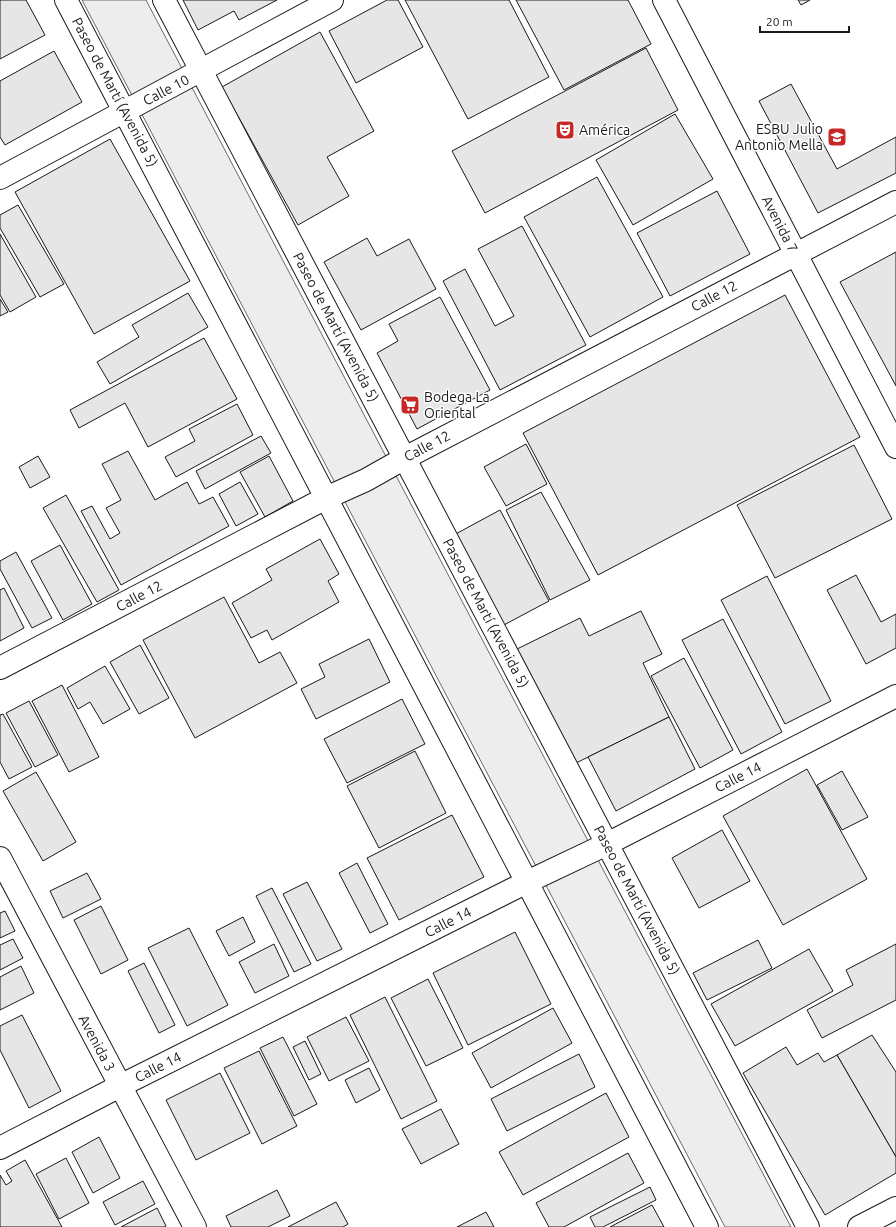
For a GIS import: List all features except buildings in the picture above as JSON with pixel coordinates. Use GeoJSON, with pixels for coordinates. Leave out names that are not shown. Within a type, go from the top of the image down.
{"type":"FeatureCollection","features":[{"type":"Feature","properties":{"kind":"street","name":"Paseo de Martí (Avenida 5)"},"geometry":{"type":"LineString","coordinates":[[66,0],[707,1227]]}},
{"type":"Feature","properties":{"kind":"street","name":"Paseo de Martí (Avenida 5)"},"geometry":{"type":"LineString","coordinates":[[164,0],[808,1227]]}},
{"type":"Feature","properties":{"kind":"street","name":"Calle 10"},"geometry":{"type":"LineString","coordinates":[[0,178],[332,0]]}},
{"type":"Feature","properties":{"kind":"street","name":"Avenida 7"},"geometry":{"type":"LineString","coordinates":[[664,0],[896,447]]}},
{"type":"Feature","properties":{"kind":"street","name":"Calle 12"},"geometry":{"type":"LineString","coordinates":[[0,668],[326,498],[366,480],[405,458],[896,202]]}},
{"type":"Feature","properties":{"kind":"street","name":"Calle 14"},"geometry":{"type":"LineString","coordinates":[[0,1148],[120,1086],[527,882],[607,844],[896,696]]}},
{"type":"Feature","properties":{"kind":"street","name":"Avenida 3"},"geometry":{"type":"LineString","coordinates":[[0,858],[195,1227]]}},
{"type":"Feature","properties":{"kind":"street"},"geometry":{"type":"LineString","coordinates":[[859,1227],[896,1208]]}},
{"type":"Feature","properties":{"kind":"shaded area"},"geometry":{"type":"Polygon","coordinates":[[[82,0],[146,0],[791,1227],[725,1227],[82,0]]]}},
{"type":"Feature","properties":{"kind":"place","name":"América"},"geometry":{"type":"Point","coordinates":[565,130]}},
{"type":"Feature","properties":{"kind":"place","name":"ESBU Julio Antonio Mella"},"geometry":{"type":"Point","coordinates":[837,137]}},
{"type":"Feature","properties":{"kind":"place","name":"Bodega La Oriental"},"geometry":{"type":"Point","coordinates":[410,405]}}]}
